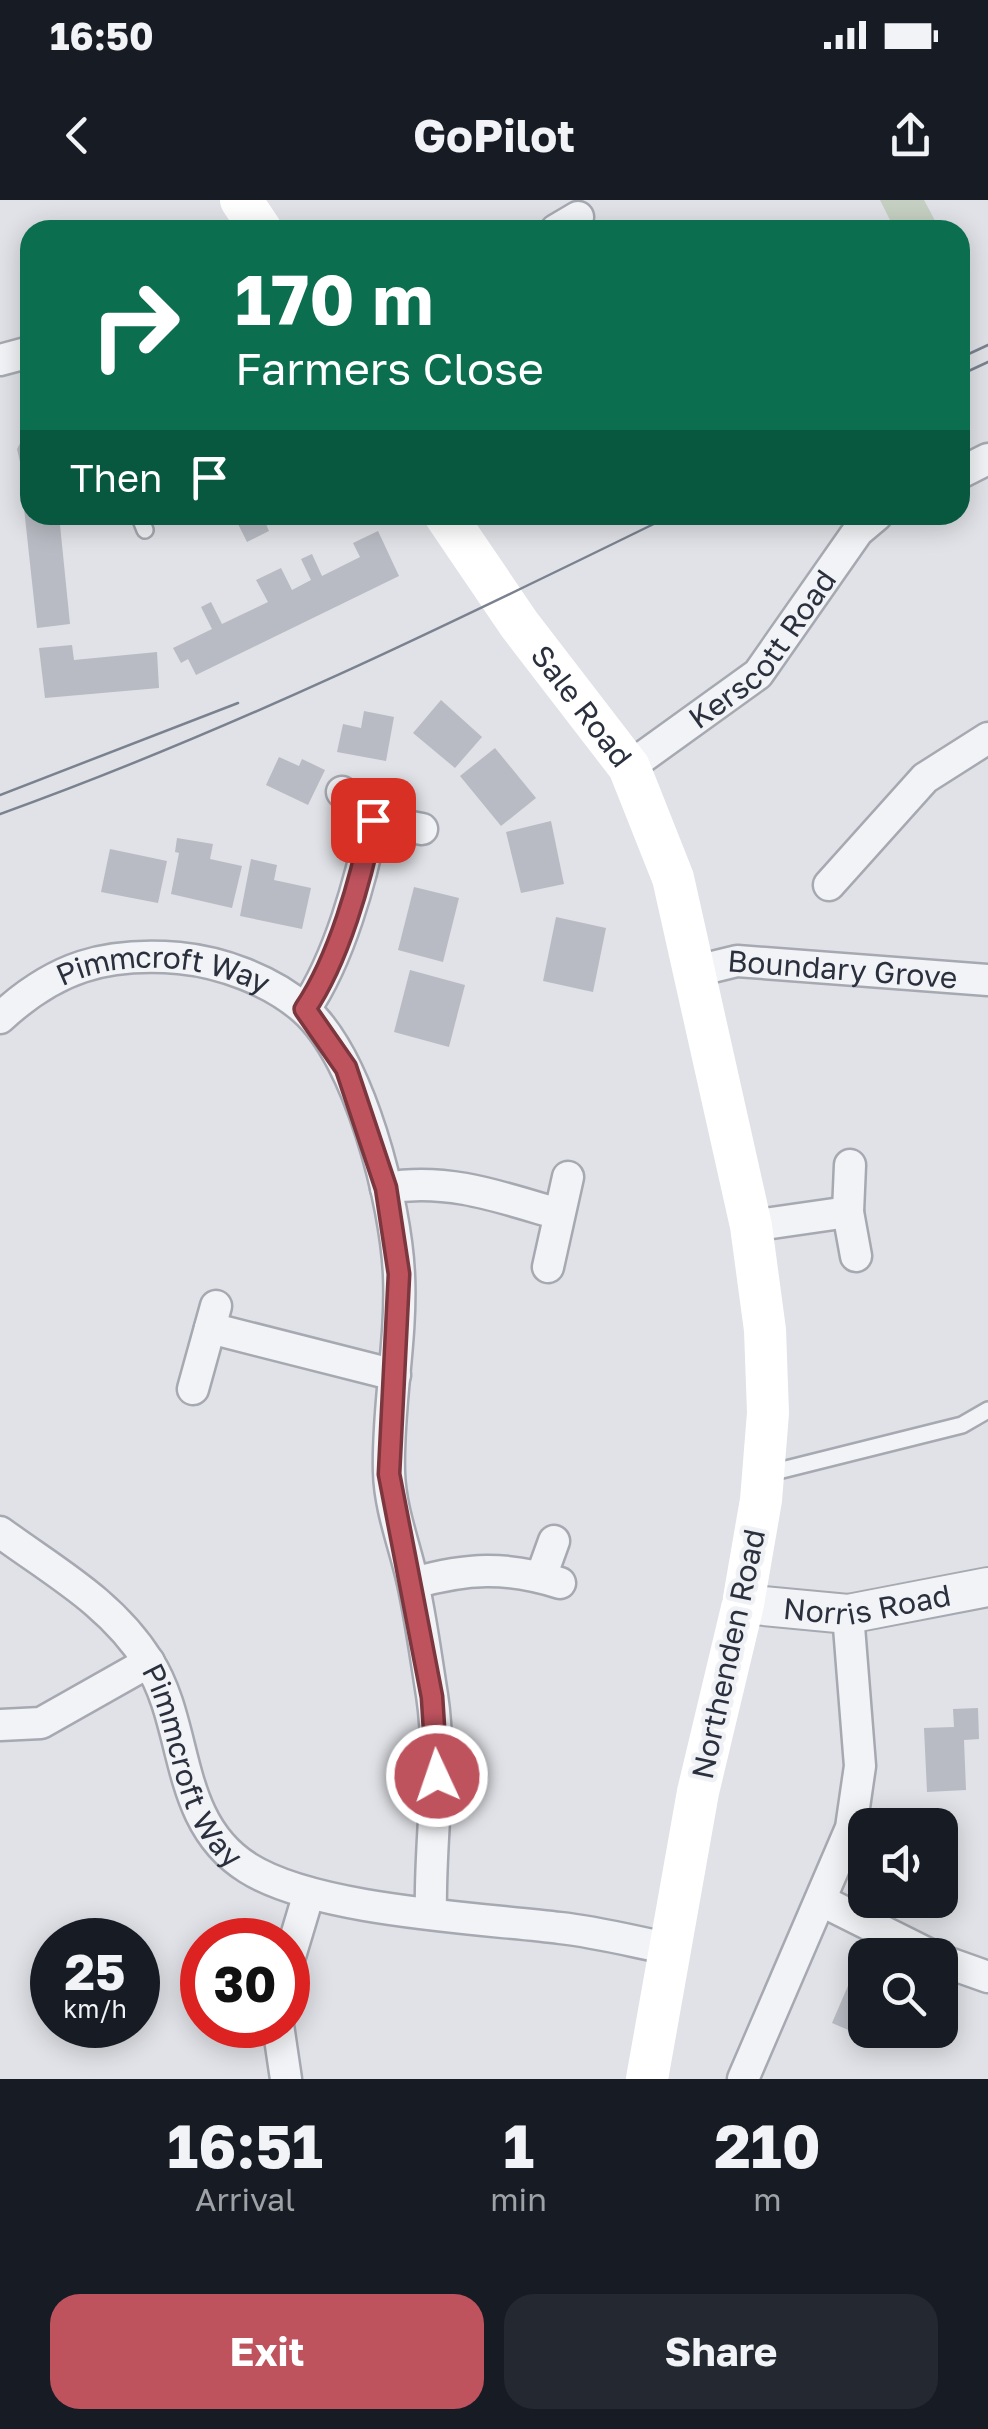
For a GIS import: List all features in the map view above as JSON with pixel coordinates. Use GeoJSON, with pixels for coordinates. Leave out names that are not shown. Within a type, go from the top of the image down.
{"type":"FeatureCollection","features":[{"type":"Feature","properties":{"kind":"main road","name":"Sale Road"},"geometry":{"type":"LineString","coordinates":[[453,525],[519,624],[629,766],[674,878],[684,916]]}},
{"type":"Feature","properties":{"kind":"main road","name":"Northenden Road"},"geometry":{"type":"LineString","coordinates":[[648,2079],[698,1792],[744,1604],[768,1413],[766,1346],[751,1226],[684,916]]}},
{"type":"Feature","properties":{"kind":"street","name":"Kerscott Road"},"geometry":{"type":"LineString","coordinates":[[629,766],[758,674],[865,525]]}},
{"type":"Feature","properties":{"kind":"street"},"geometry":{"type":"LineString","coordinates":[[829,886],[925,778],[988,738]]}},
{"type":"Feature","properties":{"kind":"street"},"geometry":{"type":"LineString","coordinates":[[342,792],[373,820],[422,829]]}},
{"type":"Feature","properties":{"kind":"street"},"geometry":{"type":"LineString","coordinates":[[305,1009],[323,983],[364,864],[373,820]]}},
{"type":"Feature","properties":{"kind":"street","name":"Pimmcroft Way"},"geometry":{"type":"LineString","coordinates":[[0,1018],[40,983],[90,962],[143,955],[195,960],[252,976],[305,1009],[346,1068],[386,1188],[399,1274],[389,1474],[399,1536],[414,1583],[432,1697],[437,1776],[430,1852],[431,1914]]}},
{"type":"Feature","properties":{"kind":"street","name":"Boundary Grove"},"geometry":{"type":"LineString","coordinates":[[696,971],[737,961],[988,980]]}},
{"type":"Feature","properties":{"kind":"street"},"geometry":{"type":"LineString","coordinates":[[850,1165],[848,1212],[856,1256]]}},
{"type":"Feature","properties":{"kind":"street"},"geometry":{"type":"LineString","coordinates":[[548,1267],[568,1177]]}},
{"type":"Feature","properties":{"kind":"street"},"geometry":{"type":"LineString","coordinates":[[386,1188],[418,1182],[460,1187],[558,1214]]}},
{"type":"Feature","properties":{"kind":"street"},"geometry":{"type":"LineString","coordinates":[[751,1226],[848,1212]]}},
{"type":"Feature","properties":{"kind":"street"},"geometry":{"type":"LineString","coordinates":[[193,1389],[213,1317],[395,1375]]}},
{"type":"Feature","properties":{"kind":"street","name":"Pimmcroft Way"},"geometry":{"type":"LineString","coordinates":[[0,1532],[109,1612],[150,1662],[190,1796],[212,1832],[248,1868],[309,1892],[431,1914],[566,1928],[672,1950]]}},
{"type":"Feature","properties":{"kind":"street"},"geometry":{"type":"LineString","coordinates":[[414,1583],[462,1569],[550,1580],[554,1540]]}},
{"type":"Feature","properties":{"kind":"street","name":"Norris Road"},"geometry":{"type":"LineString","coordinates":[[744,1604],[848,1614],[988,1587]]}},
{"type":"Feature","properties":{"kind":"street"},"geometry":{"type":"LineString","coordinates":[[743,2079],[851,1828],[860,1766],[848,1614]]}},
{"type":"Feature","properties":{"kind":"street"},"geometry":{"type":"LineString","coordinates":[[0,1725],[41,1722],[150,1662]]}},
{"type":"Feature","properties":{"kind":"street"},"geometry":{"type":"LineString","coordinates":[[301,1918],[309,1892]]}},
{"type":"Feature","properties":{"kind":"street"},"geometry":{"type":"LineString","coordinates":[[822,1901],[896,1938]]}},
{"type":"Feature","properties":{"kind":"street"},"geometry":{"type":"LineString","coordinates":[[958,1966],[988,1977]]}},
{"type":"Feature","properties":{"kind":"street"},"geometry":{"type":"LineString","coordinates":[[281,2048],[286,2079]]}},
{"type":"Feature","properties":{"kind":"lane"},"geometry":{"type":"LineString","coordinates":[[762,1474],[962,1425],[988,1410]]}},
{"type":"Feature","properties":{"kind":"green space"},"geometry":{"type":"Polygon","coordinates":[[[880,200],[924,200],[935,220],[890,220],[880,200]]]}},
{"type":"Feature","properties":{"kind":"building"},"geometry":{"type":"Polygon","coordinates":[[[26,525],[60,525],[70,624],[37,628],[26,525]]]}},
{"type":"Feature","properties":{"kind":"building"},"geometry":{"type":"Polygon","coordinates":[[[238,525],[266,525],[269,531],[247,542],[238,525]]]}},
{"type":"Feature","properties":{"kind":"building"},"geometry":{"type":"Polygon","coordinates":[[[378,531],[399,576],[196,675],[188,659],[181,663],[173,648],[212,629],[201,607],[211,602],[222,624],[268,602],[256,580],[281,568],[292,590],[311,580],[301,559],[312,554],[322,576],[360,557],[353,543],[378,531]]]}},
{"type":"Feature","properties":{"kind":"building"},"geometry":{"type":"Polygon","coordinates":[[[72,645],[74,660],[157,652],[159,688],[45,698],[39,648],[72,645]]]}},
{"type":"Feature","properties":{"kind":"building"},"geometry":{"type":"Polygon","coordinates":[[[441,700],[482,737],[455,768],[413,733],[441,700]]]}},
{"type":"Feature","properties":{"kind":"building"},"geometry":{"type":"Polygon","coordinates":[[[364,711],[394,717],[386,761],[337,752],[343,724],[361,728],[364,711]]]}},
{"type":"Feature","properties":{"kind":"building"},"geometry":{"type":"Polygon","coordinates":[[[495,748],[536,798],[501,826],[460,776],[495,748]]]}},
{"type":"Feature","properties":{"kind":"building"},"geometry":{"type":"Polygon","coordinates":[[[279,757],[299,766],[302,759],[325,770],[308,805],[266,785],[279,757]]]}},
{"type":"Feature","properties":{"kind":"building"},"geometry":{"type":"Polygon","coordinates":[[[551,821],[564,884],[521,893],[506,832],[551,821]]]}},
{"type":"Feature","properties":{"kind":"building"},"geometry":{"type":"Polygon","coordinates":[[[177,838],[213,844],[210,859],[242,866],[232,908],[171,894],[179,853],[175,852],[177,838]]]}},
{"type":"Feature","properties":{"kind":"building"},"geometry":{"type":"Polygon","coordinates":[[[110,849],[167,861],[158,903],[101,892],[110,849]]]}},
{"type":"Feature","properties":{"kind":"building"},"geometry":{"type":"Polygon","coordinates":[[[251,859],[277,865],[274,880],[311,888],[302,929],[240,916],[251,859]]]}},
{"type":"Feature","properties":{"kind":"building"},"geometry":{"type":"Polygon","coordinates":[[[414,887],[459,898],[443,962],[398,950],[414,887]]]}},
{"type":"Feature","properties":{"kind":"building"},"geometry":{"type":"Polygon","coordinates":[[[556,917],[606,928],[593,992],[543,981],[556,917]]]}},
{"type":"Feature","properties":{"kind":"building"},"geometry":{"type":"Polygon","coordinates":[[[410,970],[465,985],[449,1047],[394,1032],[410,970]]]}},
{"type":"Feature","properties":{"kind":"building"},"geometry":{"type":"Polygon","coordinates":[[[978,1708],[979,1739],[964,1740],[966,1790],[927,1792],[924,1728],[954,1727],[953,1709],[978,1708]]]}},
{"type":"Feature","properties":{"kind":"building"},"geometry":{"type":"Polygon","coordinates":[[[848,1986],[848,2030],[832,2023],[848,1986]]]}},
{"type":"Feature","properties":{"kind":"tram line"},"geometry":{"type":"LineString","coordinates":[[970,353],[988,345]]}},
{"type":"Feature","properties":{"kind":"tram line"},"geometry":{"type":"LineString","coordinates":[[970,370],[988,362]]}},
{"type":"Feature","properties":{"kind":"tram line"},"geometry":{"type":"LineString","coordinates":[[0,814],[256,711],[651,525]]}},
{"type":"Feature","properties":{"kind":"tram line"},"geometry":{"type":"LineString","coordinates":[[0,795],[238,703]]}},
{"type":"Feature","properties":{"kind":"route"},"geometry":{"type":"LineString","coordinates":[[373,820],[364,864],[323,983],[305,1009],[346,1068],[368,1123],[386,1188],[399,1274],[389,1474],[399,1536],[414,1583],[432,1697],[437,1776]]}}]}
